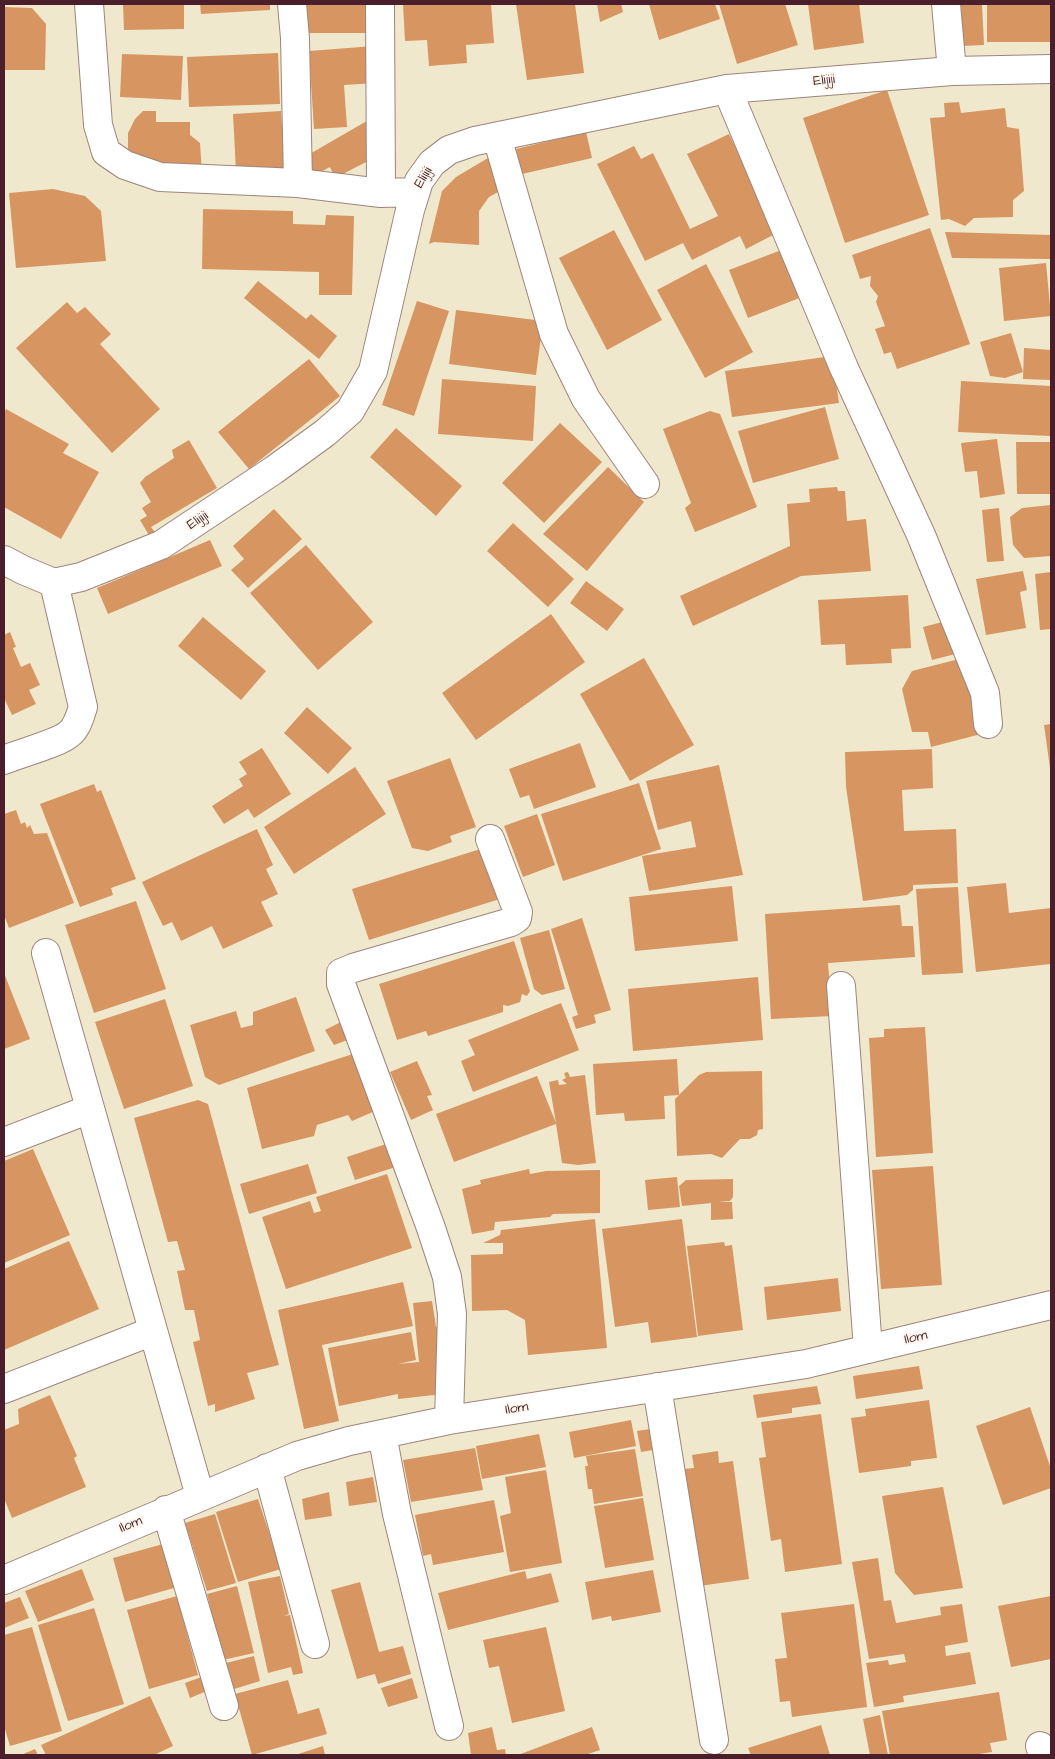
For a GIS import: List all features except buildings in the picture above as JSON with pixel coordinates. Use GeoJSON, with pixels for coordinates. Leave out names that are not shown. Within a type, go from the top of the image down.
{"type":"FeatureCollection","features":[{"type":"Feature","properties":{"kind":"street"},"geometry":{"type":"LineString","coordinates":[[90,4],[98,125],[106,152],[125,165],[160,177],[298,183],[381,193],[415,192]]}},
{"type":"Feature","properties":{"kind":"street"},"geometry":{"type":"LineString","coordinates":[[292,4],[295,38],[298,183]]}},
{"type":"Feature","properties":{"kind":"street"},"geometry":{"type":"LineString","coordinates":[[380,4],[381,193]]}},
{"type":"Feature","properties":{"kind":"street"},"geometry":{"type":"LineString","coordinates":[[946,4],[952,71]]}},
{"type":"Feature","properties":{"kind":"street","name":"Elijiji"},"geometry":{"type":"LineString","coordinates":[[54,582],[81,577],[161,545],[274,470],[326,433],[350,411],[373,371],[410,210],[419,181],[432,163],[449,150],[497,137],[727,90],[952,71],[1051,69]]}},
{"type":"Feature","properties":{"kind":"street"},"geometry":{"type":"LineString","coordinates":[[727,90],[844,368],[928,553],[985,694],[988,724]]}},
{"type":"Feature","properties":{"kind":"street"},"geometry":{"type":"LineString","coordinates":[[497,137],[554,334],[586,399],[645,484]]}},
{"type":"Feature","properties":{"kind":"street"},"geometry":{"type":"LineString","coordinates":[[4,560],[23,570],[54,582],[83,707],[76,725],[69,734],[4,760]]}},
{"type":"Feature","properties":{"kind":"street"},"geometry":{"type":"LineString","coordinates":[[450,1420],[452,1314],[447,1277],[431,1228],[341,984],[341,973],[362,965],[511,922],[517,918],[518,912],[490,839]]}},
{"type":"Feature","properties":{"kind":"street"},"geometry":{"type":"LineString","coordinates":[[46,953],[200,1496]]}},
{"type":"Feature","properties":{"kind":"street"},"geometry":{"type":"LineString","coordinates":[[841,986],[868,1350]]}},
{"type":"Feature","properties":{"kind":"street"},"geometry":{"type":"LineString","coordinates":[[4,1142],[90,1108]]}},
{"type":"Feature","properties":{"kind":"street","name":"Ilom"},"geometry":{"type":"LineString","coordinates":[[4,1580],[297,1456],[382,1434],[450,1420],[806,1364],[1051,1306]]}},
{"type":"Feature","properties":{"kind":"street"},"geometry":{"type":"LineString","coordinates":[[4,1389],[153,1331]]}},
{"type":"Feature","properties":{"kind":"street"},"geometry":{"type":"LineString","coordinates":[[657,1387],[714,1740]]}},
{"type":"Feature","properties":{"kind":"street"},"geometry":{"type":"LineString","coordinates":[[382,1434],[397,1514],[450,1726]]}},
{"type":"Feature","properties":{"kind":"street"},"geometry":{"type":"LineString","coordinates":[[267,1468],[315,1644]]}},
{"type":"Feature","properties":{"kind":"street"},"geometry":{"type":"LineString","coordinates":[[166,1510],[224,1706]]}}]}
